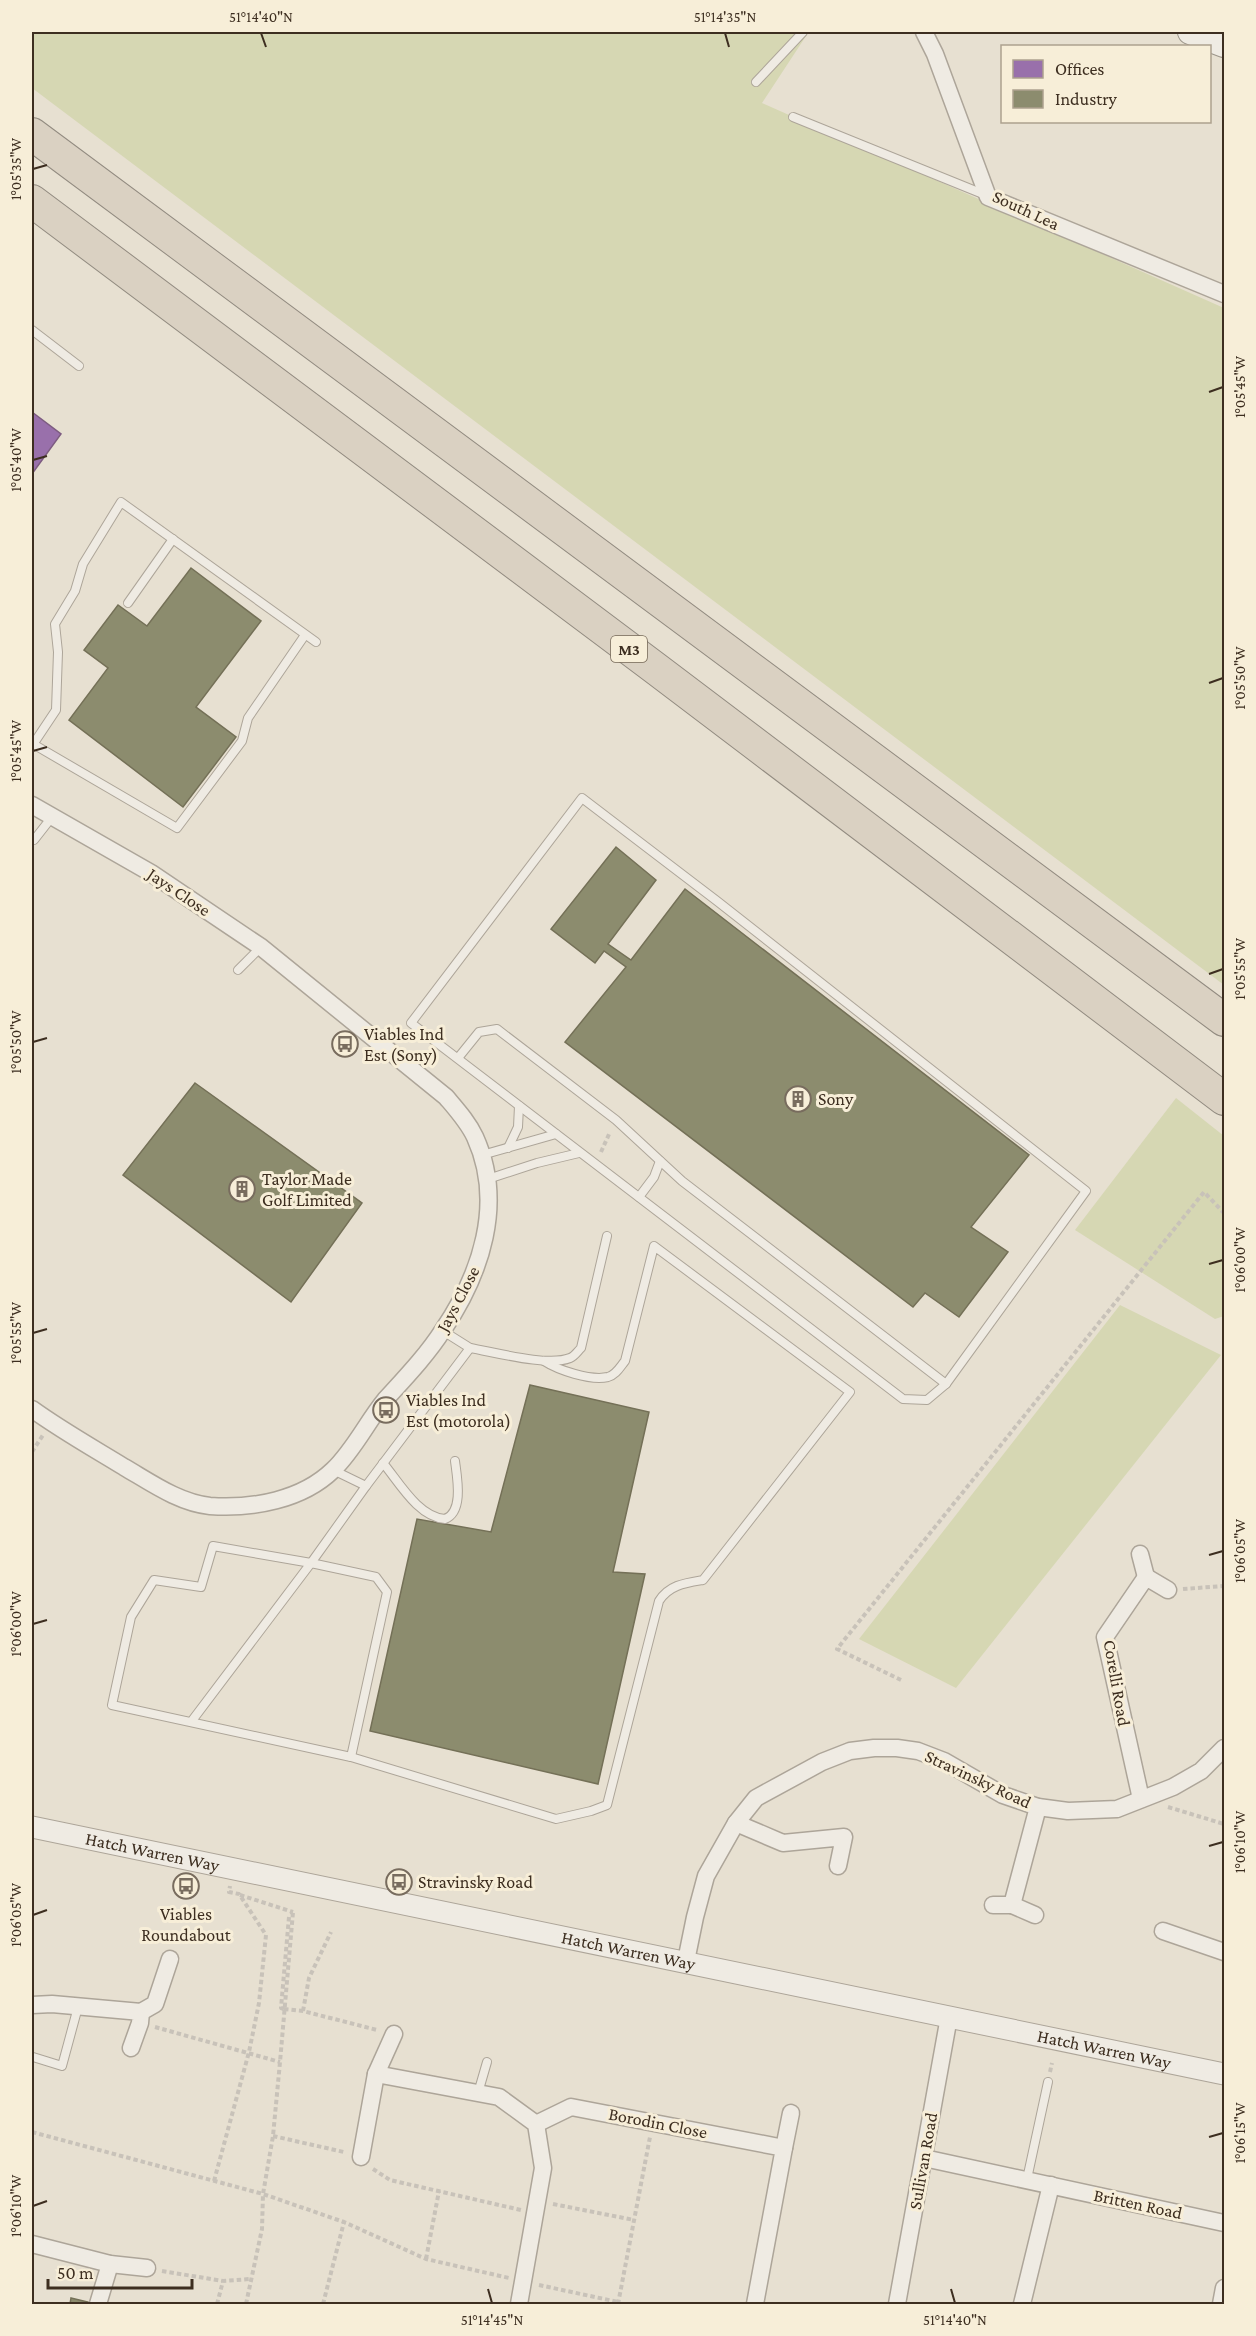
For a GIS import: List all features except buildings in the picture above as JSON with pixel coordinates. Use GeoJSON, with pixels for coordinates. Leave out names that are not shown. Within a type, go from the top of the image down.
{"type":"FeatureCollection","features":[{"type":"Feature","properties":{"kind":"highway"},"geometry":{"type":"LineString","coordinates":[[32,134],[1224,1020]]}},
{"type":"Feature","properties":{"kind":"highway","name":"M3"},"geometry":{"type":"LineString","coordinates":[[32,201],[1224,1099]]}},
{"type":"Feature","properties":{"kind":"main road"},"geometry":{"type":"LineString","coordinates":[[1190,32],[1224,45]]}},
{"type":"Feature","properties":{"kind":"street","name":"South Lea"},"geometry":{"type":"LineString","coordinates":[[924,32],[935,54],[988,196],[1224,294]]}},
{"type":"Feature","properties":{"kind":"street","name":"Jays Close"},"geometry":{"type":"LineString","coordinates":[[32,805],[151,873],[261,947],[446,1097],[464,1118],[482,1155],[488,1179],[489,1210],[477,1267],[443,1330],[382,1404],[333,1470],[297,1494],[279,1500],[237,1506],[208,1506],[164,1490],[32,1409]]}},
{"type":"Feature","properties":{"kind":"street"},"geometry":{"type":"LineString","coordinates":[[1140,1554],[1146,1577],[1168,1590]]}},
{"type":"Feature","properties":{"kind":"street","name":"Corelli Road"},"geometry":{"type":"LineString","coordinates":[[1141,1799],[1105,1637],[1146,1577]]}},
{"type":"Feature","properties":{"kind":"street","name":"Stravinsky Road"},"geometry":{"type":"LineString","coordinates":[[686,1961],[706,1876],[736,1823],[756,1798],[822,1762],[850,1751],[874,1748],[907,1749],[944,1761],[1003,1795],[1038,1807],[1068,1811],[1117,1809],[1173,1787],[1201,1771],[1224,1748]]}},
{"type":"Feature","properties":{"kind":"street"},"geometry":{"type":"LineString","coordinates":[[1012,1905],[1038,1807]]}},
{"type":"Feature","properties":{"kind":"street"},"geometry":{"type":"LineString","coordinates":[[736,1823],[783,1843],[844,1837],[838,1866]]}},
{"type":"Feature","properties":{"kind":"street","name":"Hatch Warren Way"},"geometry":{"type":"LineString","coordinates":[[32,1827],[1224,2074]]}},
{"type":"Feature","properties":{"kind":"street"},"geometry":{"type":"LineString","coordinates":[[993,1905],[1012,1905],[1035,1915]]}},
{"type":"Feature","properties":{"kind":"street"},"geometry":{"type":"LineString","coordinates":[[1163,1931],[1224,1952]]}},
{"type":"Feature","properties":{"kind":"street"},"geometry":{"type":"LineString","coordinates":[[131,2048],[140,2018],[155,2004],[170,1959]]}},
{"type":"Feature","properties":{"kind":"street"},"geometry":{"type":"LineString","coordinates":[[32,2005],[78,2007],[140,2018]]}},
{"type":"Feature","properties":{"kind":"street","name":"Sullivan Road"},"geometry":{"type":"LineString","coordinates":[[897,2304],[949,2017]]}},
{"type":"Feature","properties":{"kind":"street"},"geometry":{"type":"LineString","coordinates":[[361,2157],[376,2074],[394,2034]]}},
{"type":"Feature","properties":{"kind":"street"},"geometry":{"type":"LineString","coordinates":[[376,2074],[499,2097],[536,2124],[543,2168],[519,2304]]}},
{"type":"Feature","properties":{"kind":"street","name":"Borodin Close"},"geometry":{"type":"LineString","coordinates":[[536,2124],[571,2107],[784,2148]]}},
{"type":"Feature","properties":{"kind":"street"},"geometry":{"type":"LineString","coordinates":[[755,2304],[791,2113]]}},
{"type":"Feature","properties":{"kind":"street","name":"Britten Road"},"geometry":{"type":"LineString","coordinates":[[924,2157],[1224,2223]]}},
{"type":"Feature","properties":{"kind":"street"},"geometry":{"type":"LineString","coordinates":[[1022,2304],[1051,2185]]}},
{"type":"Feature","properties":{"kind":"street"},"geometry":{"type":"LineString","coordinates":[[32,2244],[110,2264],[147,2268]]}},
{"type":"Feature","properties":{"kind":"street"},"geometry":{"type":"LineString","coordinates":[[98,2304],[110,2264]]}},
{"type":"Feature","properties":{"kind":"street"},"geometry":{"type":"LineString","coordinates":[[1221,2304],[1224,2288]]}},
{"type":"Feature","properties":{"kind":"lane"},"geometry":{"type":"LineString","coordinates":[[756,82],[803,32]]}},
{"type":"Feature","properties":{"kind":"lane"},"geometry":{"type":"LineString","coordinates":[[793,117],[988,196]]}},
{"type":"Feature","properties":{"kind":"lane"},"geometry":{"type":"LineString","coordinates":[[32,330],[79,366]]}},
{"type":"Feature","properties":{"kind":"lane"},"geometry":{"type":"LineString","coordinates":[[305,634],[248,718],[242,741],[177,828],[32,745],[56,710],[58,652],[55,624],[75,591],[83,564],[121,502],[173,539],[305,634],[316,642]]}},
{"type":"Feature","properties":{"kind":"lane"},"geometry":{"type":"LineString","coordinates":[[128,603],[173,539]]}},
{"type":"Feature","properties":{"kind":"lane"},"geometry":{"type":"LineString","coordinates":[[582,798],[1086,1191],[946,1384],[927,1400],[903,1399],[579,1153],[458,1058],[411,1023],[582,798]]}},
{"type":"Feature","properties":{"kind":"lane"},"geometry":{"type":"LineString","coordinates":[[34,840],[52,817]]}},
{"type":"Feature","properties":{"kind":"lane"},"geometry":{"type":"LineString","coordinates":[[238,970],[261,947]]}},
{"type":"Feature","properties":{"kind":"lane"},"geometry":{"type":"LineString","coordinates":[[458,1058],[479,1032],[497,1029],[616,1120],[682,1181],[946,1384]]}},
{"type":"Feature","properties":{"kind":"lane"},"geometry":{"type":"LineString","coordinates":[[508,1148],[518,1127],[519,1106]]}},
{"type":"Feature","properties":{"kind":"lane"},"geometry":{"type":"LineString","coordinates":[[482,1155],[556,1134]]}},
{"type":"Feature","properties":{"kind":"lane"},"geometry":{"type":"LineString","coordinates":[[488,1179],[537,1163],[579,1153]]}},
{"type":"Feature","properties":{"kind":"lane"},"geometry":{"type":"LineString","coordinates":[[639,1197],[654,1177],[660,1161]]}},
{"type":"Feature","properties":{"kind":"lane"},"geometry":{"type":"LineString","coordinates":[[443,1330],[470,1348],[544,1360],[563,1360],[573,1357],[581,1348],[607,1236]]}},
{"type":"Feature","properties":{"kind":"lane"},"geometry":{"type":"LineString","coordinates":[[351,1757],[387,1592],[376,1577],[213,1546],[201,1587],[154,1580],[131,1617],[112,1705],[351,1757],[556,1819],[591,1811],[607,1805],[659,1601],[666,1590],[683,1583],[703,1580],[850,1392],[654,1246],[625,1361],[616,1373],[608,1377],[595,1378],[556,1369],[544,1360]]}},
{"type":"Feature","properties":{"kind":"lane"},"geometry":{"type":"LineString","coordinates":[[191,1722],[470,1348]]}},
{"type":"Feature","properties":{"kind":"lane"},"geometry":{"type":"LineString","coordinates":[[383,1463],[418,1506],[439,1519],[445,1519],[453,1513],[457,1503],[455,1461]]}},
{"type":"Feature","properties":{"kind":"lane"},"geometry":{"type":"LineString","coordinates":[[333,1470],[366,1486]]}},
{"type":"Feature","properties":{"kind":"lane"},"geometry":{"type":"LineString","coordinates":[[33,2057],[62,2066],[78,2007]]}},
{"type":"Feature","properties":{"kind":"lane"},"geometry":{"type":"LineString","coordinates":[[478,2093],[487,2062]]}},
{"type":"Feature","properties":{"kind":"lane"},"geometry":{"type":"LineString","coordinates":[[1027,2179],[1048,2082]]}},
{"type":"Feature","properties":{"kind":"path"},"geometry":{"type":"LineString","coordinates":[[596,1164],[616,1120]]}},
{"type":"Feature","properties":{"kind":"path"},"geometry":{"type":"LineString","coordinates":[[901,1680],[837,1649],[1204,1192],[1224,1213]]}},
{"type":"Feature","properties":{"kind":"path"},"geometry":{"type":"LineString","coordinates":[[32,1452],[44,1434]]}},
{"type":"Feature","properties":{"kind":"path"},"geometry":{"type":"LineString","coordinates":[[1168,1590],[1224,1586]]}},
{"type":"Feature","properties":{"kind":"path"},"geometry":{"type":"LineString","coordinates":[[1141,1799],[1224,1824]]}},
{"type":"Feature","properties":{"kind":"path"},"geometry":{"type":"LineString","coordinates":[[231,1880],[229,1892],[293,1912],[273,2136],[264,2194],[262,2229],[246,2304]]}},
{"type":"Feature","properties":{"kind":"path"},"geometry":{"type":"LineString","coordinates":[[214,2181],[249,2052],[259,2003],[266,1935],[239,1894]]}},
{"type":"Feature","properties":{"kind":"path"},"geometry":{"type":"LineString","coordinates":[[303,2011],[309,1978],[331,1932]]}},
{"type":"Feature","properties":{"kind":"path"},"geometry":{"type":"LineString","coordinates":[[284,2009],[303,2011],[394,2034]]}},
{"type":"Feature","properties":{"kind":"path"},"geometry":{"type":"LineString","coordinates":[[140,2018],[280,2062]]}},
{"type":"Feature","properties":{"kind":"path"},"geometry":{"type":"LineString","coordinates":[[32,2132],[264,2194],[344,2222],[426,2259],[618,2303],[653,2121]]}},
{"type":"Feature","properties":{"kind":"path"},"geometry":{"type":"LineString","coordinates":[[273,2136],[361,2157],[377,2173],[390,2180],[439,2192],[634,2220]]}},
{"type":"Feature","properties":{"kind":"path"},"geometry":{"type":"LineString","coordinates":[[426,2259],[439,2192]]}},
{"type":"Feature","properties":{"kind":"path"},"geometry":{"type":"LineString","coordinates":[[323,2304],[344,2222]]}},
{"type":"Feature","properties":{"kind":"path"},"geometry":{"type":"LineString","coordinates":[[147,2268],[223,2281],[250,2279]]}},
{"type":"Feature","properties":{"kind":"path"},"geometry":{"type":"LineString","coordinates":[[217,2304],[223,2281]]}},
{"type":"Feature","properties":{"kind":"green space"},"geometry":{"type":"Polygon","coordinates":[[[32,32],[808,33],[762,103],[1224,308],[1224,985],[32,88],[32,32]]]}},
{"type":"Feature","properties":{"kind":"green space"},"geometry":{"type":"Polygon","coordinates":[[[1176,1098],[1224,1136],[1224,1316],[1215,1319],[1075,1230],[1176,1098]]]}},
{"type":"Feature","properties":{"kind":"green space"},"geometry":{"type":"Polygon","coordinates":[[[1120,1305],[1221,1355],[956,1688],[859,1639],[1120,1305]]]}},
{"type":"Feature","properties":{"kind":"place","name":"Viables Ind Est (Sony)"},"geometry":{"type":"Point","coordinates":[345,1044]}},
{"type":"Feature","properties":{"kind":"place","name":"Sony"},"geometry":{"type":"Point","coordinates":[798,1099]}},
{"type":"Feature","properties":{"kind":"place","name":"Taylor Made Golf Limited"},"geometry":{"type":"Point","coordinates":[242,1189]}},
{"type":"Feature","properties":{"kind":"place","name":"Viables Ind Est (motorola)"},"geometry":{"type":"Point","coordinates":[386,1410]}},
{"type":"Feature","properties":{"kind":"place","name":"Stravinsky Road"},"geometry":{"type":"Point","coordinates":[399,1882]}},
{"type":"Feature","properties":{"kind":"place","name":"Viables Roundabout"},"geometry":{"type":"Point","coordinates":[186,1886]}}]}
